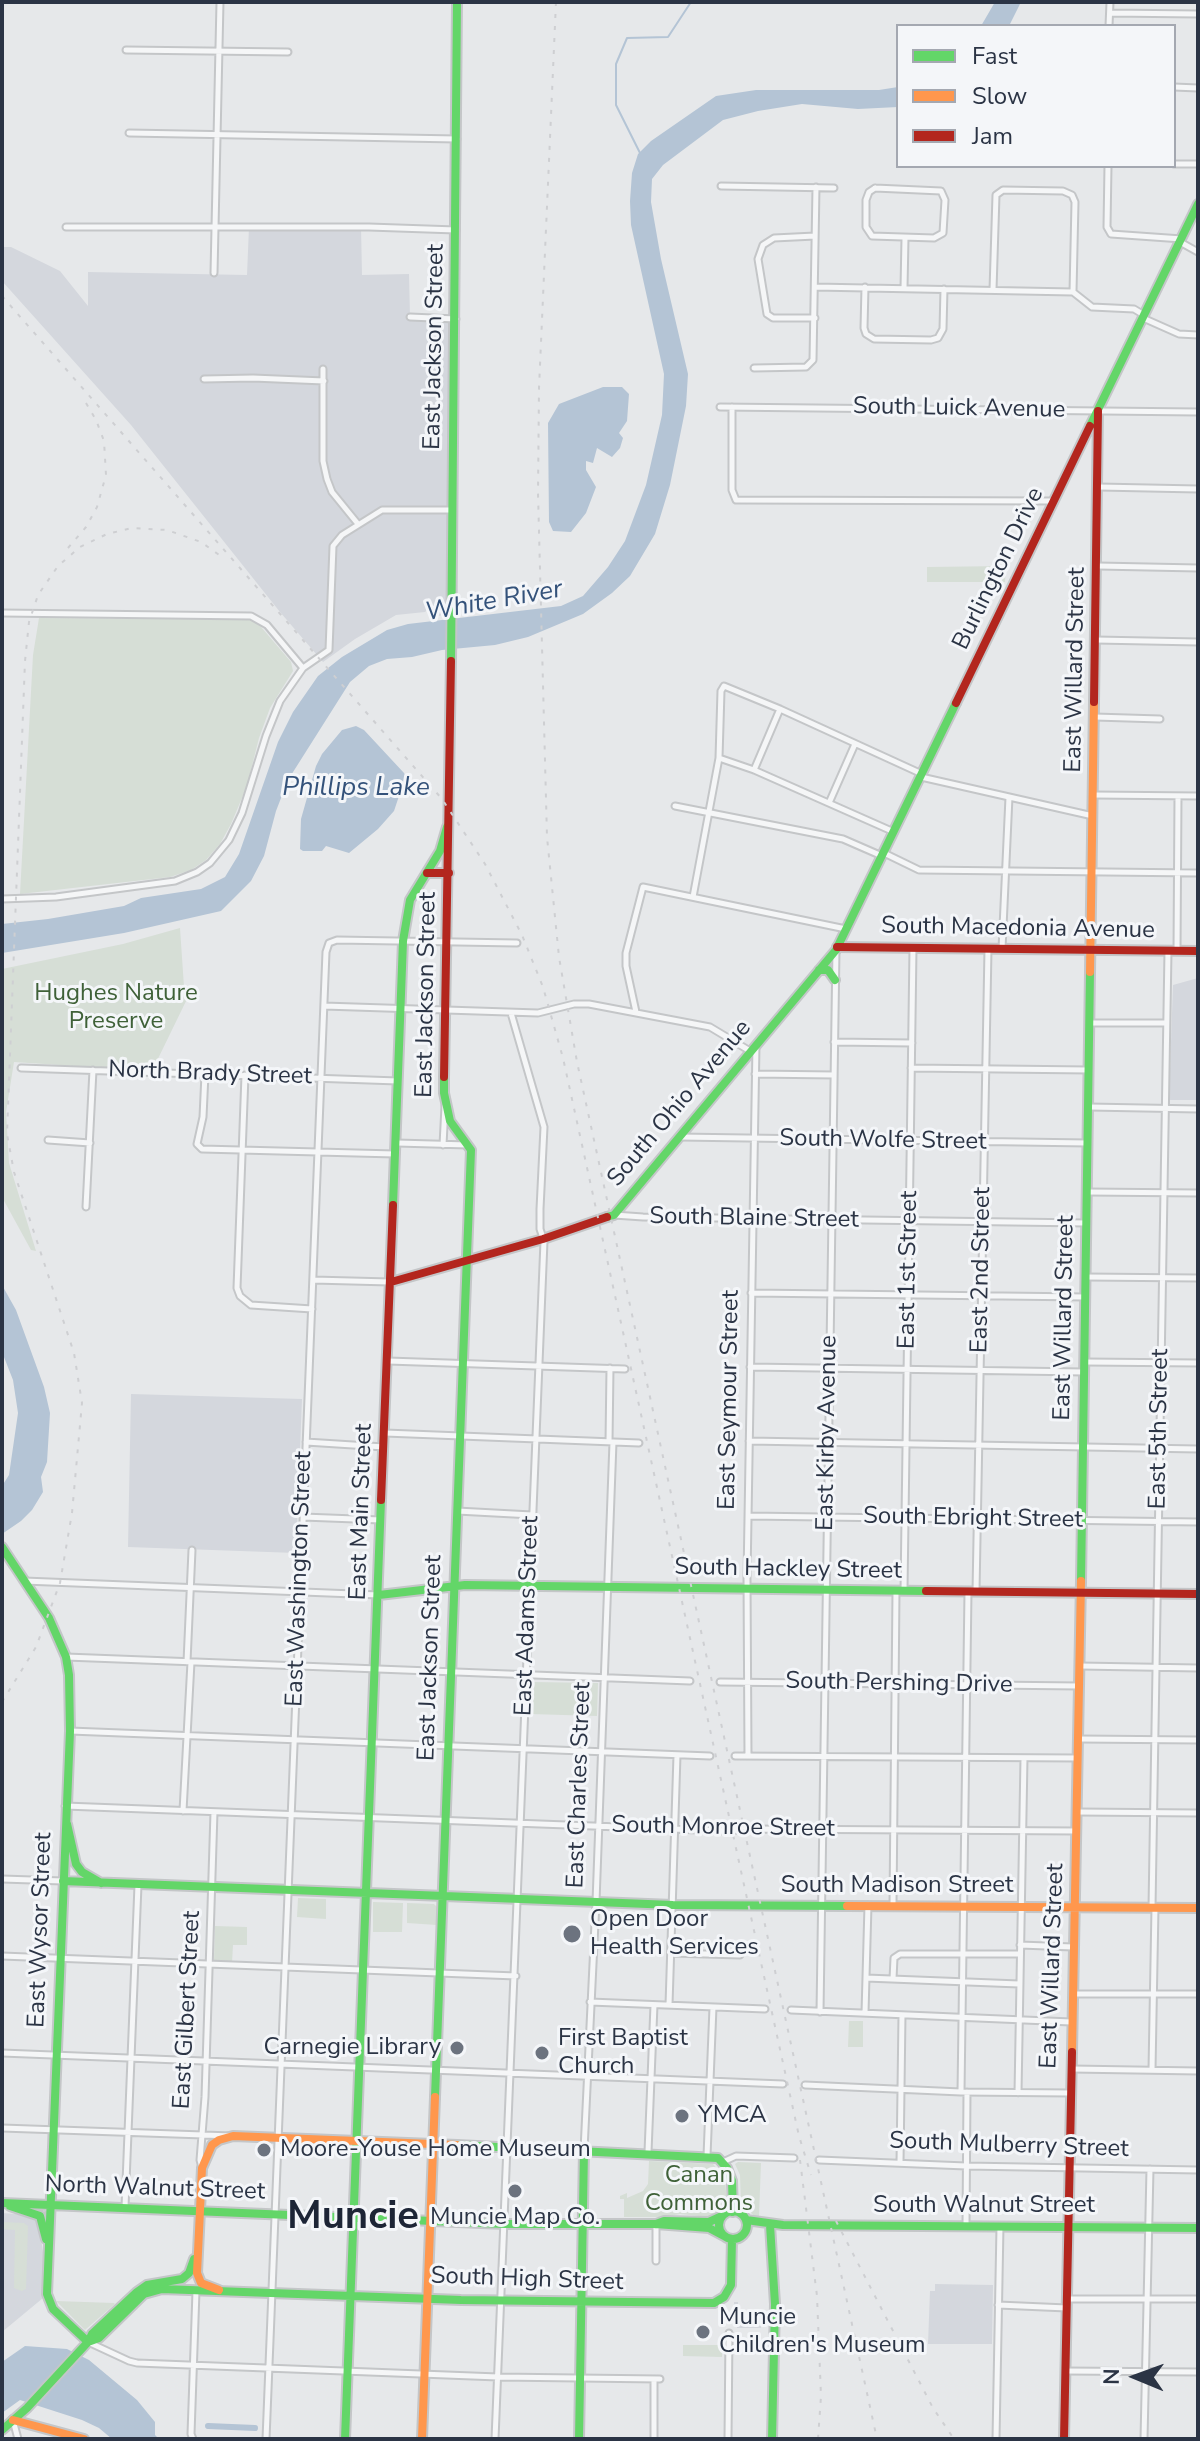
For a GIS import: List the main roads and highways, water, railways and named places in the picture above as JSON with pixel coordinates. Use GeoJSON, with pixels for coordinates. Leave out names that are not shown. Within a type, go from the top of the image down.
{"type":"FeatureCollection","features":[{"type":"Feature","properties":{"kind":"main road","name":"East Jackson Street"},"geometry":{"type":"LineString","coordinates":[[422,2439],[471,1153],[450,1121],[445,1104],[456,319],[457,2]]}},
{"type":"Feature","properties":{"kind":"main road","name":"Burlington Drive"},"geometry":{"type":"LineString","coordinates":[[836,949],[1198,204]]}},
{"type":"Feature","properties":{"kind":"main road","name":"East Willard Street"},"geometry":{"type":"LineString","coordinates":[[1064,2439],[1084,1446],[1098,411]]}},
{"type":"Feature","properties":{"kind":"main road","name":"East Main Street"},"geometry":{"type":"LineString","coordinates":[[345,2439],[403,941],[408,905],[440,851],[449,820]]}},
{"type":"Feature","properties":{"kind":"main road"},"geometry":{"type":"LineString","coordinates":[[427,873],[449,873]]}},
{"type":"Feature","properties":{"kind":"main road","name":"South Macedonia Avenue"},"geometry":{"type":"LineString","coordinates":[[836,949],[1198,951]]}},
{"type":"Feature","properties":{"kind":"main road","name":"South Ohio Avenue"},"geometry":{"type":"LineString","coordinates":[[391,1282],[543,1239],[614,1215],[836,949]]}},
{"type":"Feature","properties":{"kind":"main road"},"geometry":{"type":"LineString","coordinates":[[819,970],[828,970],[835,980]]}},
{"type":"Feature","properties":{"kind":"main road","name":"East Wysor Street"},"geometry":{"type":"LineString","coordinates":[[4,1550],[49,1618],[66,1657],[70,1693],[49,2303],[61,2319],[88,2342]]}},
{"type":"Feature","properties":{"kind":"main road","name":"South Hackley Street"},"geometry":{"type":"LineString","coordinates":[[379,1595],[454,1586],[1198,1594]]}},
{"type":"Feature","properties":{"kind":"main road"},"geometry":{"type":"LineString","coordinates":[[65,1817],[76,1864],[82,1872],[102,1884]]}},
{"type":"Feature","properties":{"kind":"main road","name":"South Madison Street"},"geometry":{"type":"LineString","coordinates":[[63,1881],[673,1905],[1198,1908]]}},
{"type":"Feature","properties":{"kind":"main road","name":"East Gilbert Street"},"geometry":{"type":"LineString","coordinates":[[198,2240],[202,2168],[212,2145],[219,2140],[233,2136],[358,2141]]}},
{"type":"Feature","properties":{"kind":"main road"},"geometry":{"type":"LineString","coordinates":[[358,2141],[707,2156],[723,2162],[732,2181],[729,2213],[719,2225],[728,2237]]}},
{"type":"Feature","properties":{"kind":"main road","name":"East Charles Street"},"geometry":{"type":"LineString","coordinates":[[579,2439],[584,2150]]}},
{"type":"Feature","properties":{"kind":"main road"},"geometry":{"type":"LineString","coordinates":[[2,2203],[40,2216],[49,2252]]}},
{"type":"Feature","properties":{"kind":"main road","name":"North Walnut Street"},"geometry":{"type":"LineString","coordinates":[[2,2203],[354,2217]]}},
{"type":"Feature","properties":{"kind":"main road"},"geometry":{"type":"LineString","coordinates":[[354,2217],[505,2224],[656,2224],[709,2228],[728,2237],[742,2236],[746,2231],[746,2220],[741,2214],[729,2213],[709,2222],[664,2221],[656,2224]]}},
{"type":"Feature","properties":{"kind":"main road","name":"South Walnut Street"},"geometry":{"type":"LineString","coordinates":[[746,2220],[770,2225],[1198,2228]]}},
{"type":"Feature","properties":{"kind":"main road"},"geometry":{"type":"LineString","coordinates":[[770,2225],[775,2304],[772,2439]]}},
{"type":"Feature","properties":{"kind":"main road","name":"South Walnut Street"},"geometry":{"type":"LineString","coordinates":[[746,2231],[770,2225]]}},
{"type":"Feature","properties":{"kind":"main road","name":"South High Street"},"geometry":{"type":"LineString","coordinates":[[88,2342],[99,2338],[150,2291],[274,2291],[502,2301],[702,2304],[719,2301],[729,2291],[728,2237]]}},
{"type":"Feature","properties":{"kind":"main road"},"geometry":{"type":"LineString","coordinates":[[198,2240],[198,2278],[204,2285],[219,2290]]}},
{"type":"Feature","properties":{"kind":"main road"},"geometry":{"type":"LineString","coordinates":[[2,2430],[27,2408],[92,2334],[142,2287],[186,2277],[192,2268],[198,2240]]}},
{"type":"Feature","properties":{"kind":"main road"},"geometry":{"type":"LineString","coordinates":[[13,2420],[84,2439]]}},
{"type":"Feature","properties":{"kind":"water"},"geometry":{"type":"Polygon","coordinates":[[[995,2],[1021,2],[1010,24],[982,24],[995,2]]]}},
{"type":"Feature","properties":{"kind":"water"},"geometry":{"type":"Polygon","coordinates":[[[896,87],[896,107],[858,109],[802,104],[723,120],[663,165],[652,179],[651,202],[661,259],[688,374],[686,406],[670,485],[655,534],[630,576],[583,614],[528,637],[495,645],[387,659],[369,666],[350,682],[288,780],[264,856],[251,881],[221,911],[124,933],[2,953],[2,924],[124,906],[141,898],[201,889],[225,877],[239,854],[278,742],[293,712],[318,676],[342,657],[387,630],[408,624],[561,606],[583,596],[625,541],[646,485],[662,415],[664,374],[631,225],[632,173],[638,154],[651,141],[716,96],[756,90],[896,87]]]}},
{"type":"Feature","properties":{"kind":"water"},"geometry":{"type":"Polygon","coordinates":[[[603,387],[622,387],[629,394],[627,421],[619,433],[623,438],[620,448],[612,457],[597,448],[593,463],[586,461],[586,470],[596,487],[586,513],[571,532],[553,531],[549,522],[548,423],[559,404],[603,387]]]}},
{"type":"Feature","properties":{"kind":"water","name":"Phillips Lake"},"geometry":{"type":"Polygon","coordinates":[[[356,726],[364,730],[404,773],[410,786],[399,796],[394,811],[378,829],[349,853],[326,846],[322,851],[303,851],[300,849],[301,819],[316,766],[342,730],[356,726]]]}},
{"type":"Feature","properties":{"kind":"water"},"geometry":{"type":"Polygon","coordinates":[[[2,1285],[16,1310],[44,1387],[50,1413],[47,1462],[41,1477],[43,1492],[32,1510],[2,1534],[2,1486],[9,1475],[18,1413],[13,1380],[2,1352],[2,1285]]]}},
{"type":"Feature","properties":{"kind":"water"},"geometry":{"type":"Polygon","coordinates":[[[25,2346],[67,2349],[89,2360],[137,2400],[155,2422],[155,2435],[159,2439],[112,2439],[82,2420],[20,2400],[2,2413],[2,2362],[25,2346]]]}},
{"type":"Feature","properties":{"kind":"waterway"},"geometry":{"type":"LineString","coordinates":[[640,153],[616,105],[616,64],[627,38],[668,37],[691,2]]}},
{"type":"Feature","properties":{"kind":"waterway"},"geometry":{"type":"LineString","coordinates":[[208,2426],[255,2428]]}},
{"type":"Feature","properties":{"kind":"railway"},"geometry":{"type":"LineString","coordinates":[[556,2],[539,388],[538,493],[547,837],[559,957],[577,1062],[877,2439]]}},
{"type":"Feature","properties":{"kind":"railway"},"geometry":{"type":"LineString","coordinates":[[2,296],[442,799],[485,864],[522,935],[543,987],[563,1058],[799,2136],[811,2175]]}},
{"type":"Feature","properties":{"kind":"railway"},"geometry":{"type":"LineString","coordinates":[[68,548],[86,527],[97,507],[106,475],[104,441],[86,403]]}},
{"type":"Feature","properties":{"kind":"railway"},"geometry":{"type":"LineString","coordinates":[[2,1702],[36,1647],[60,1583],[72,1513],[82,1403],[74,1353],[14,1172],[7,1134],[29,622],[38,595],[58,566],[80,547],[107,534],[132,528],[167,530],[201,542],[222,557]]}},
{"type":"Feature","properties":{"kind":"railway"},"geometry":{"type":"LineString","coordinates":[[800,2160],[817,2296],[821,2396],[818,2439]]}},
{"type":"Feature","properties":{"kind":"railway"},"geometry":{"type":"LineString","coordinates":[[836,2221],[933,2408],[954,2439]]}},
{"type":"Feature","properties":{"kind":"place","name":"Open Door Health Services"},"geometry":{"type":"Point","coordinates":[572,1934]}},
{"type":"Feature","properties":{"kind":"place","name":"Carnegie Library"},"geometry":{"type":"Point","coordinates":[457,2048]}},
{"type":"Feature","properties":{"kind":"place","name":"First Baptist Church"},"geometry":{"type":"Point","coordinates":[542,2053]}},
{"type":"Feature","properties":{"kind":"place","name":"YMCA"},"geometry":{"type":"Point","coordinates":[682,2116]}},
{"type":"Feature","properties":{"kind":"place","name":"Moore-Youse Home Museum"},"geometry":{"type":"Point","coordinates":[264,2150]}},
{"type":"Feature","properties":{"kind":"place","name":"Muncie Map Co."},"geometry":{"type":"Point","coordinates":[515,2191]}},
{"type":"Feature","properties":{"kind":"place","name":"Muncie Children's Museum"},"geometry":{"type":"Point","coordinates":[703,2332]}},
{"type":"Feature","properties":{"kind":"district","name":"Muncie"},"geometry":{"type":"Point","coordinates":[353,2218]}},
{"type":"Feature","properties":{"kind":"water label","name":"White River"},"geometry":{"type":"Point","coordinates":[494,602]}},
{"type":"Feature","properties":{"kind":"park label","name":"Hughes Nature Preserve"},"geometry":{"type":"Point","coordinates":[116,1008]}},
{"type":"Feature","properties":{"kind":"park label","name":"Canan Commons"},"geometry":{"type":"Point","coordinates":[699,2190]}}]}
